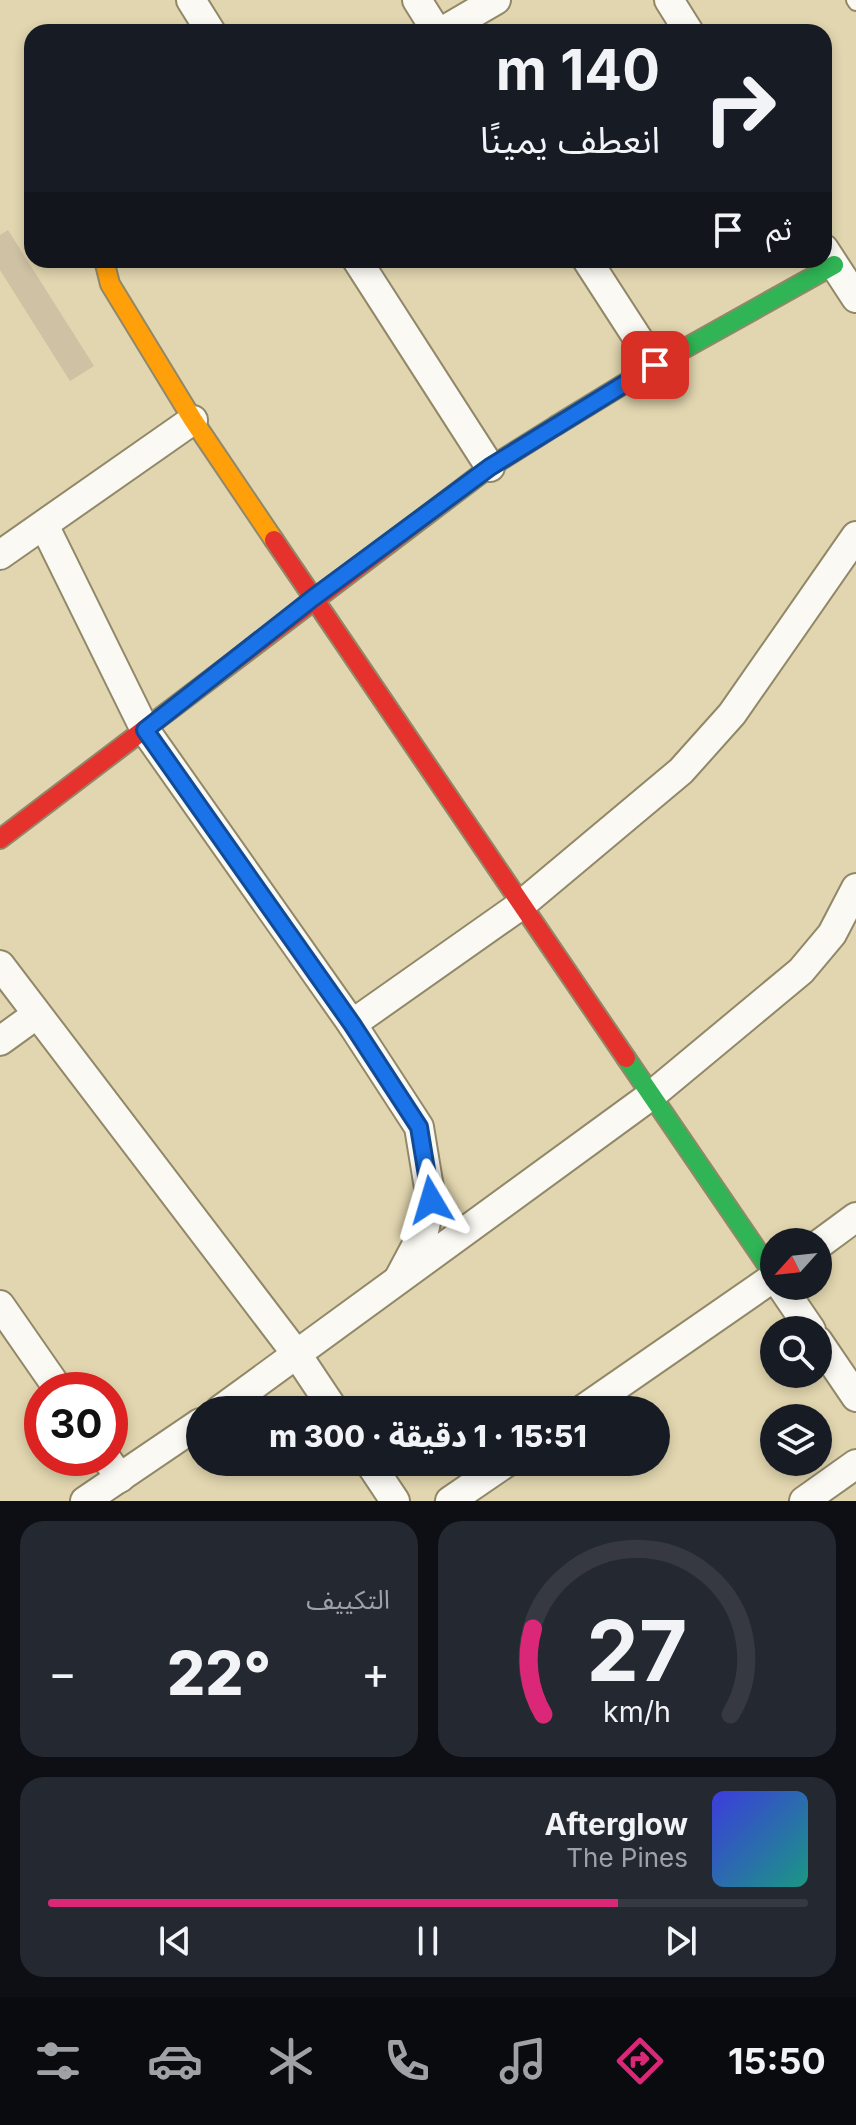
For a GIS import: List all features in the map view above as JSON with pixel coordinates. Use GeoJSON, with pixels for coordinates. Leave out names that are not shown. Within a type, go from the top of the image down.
{"type":"FeatureCollection","features":[{"type":"Feature","properties":{"kind":"street"},"geometry":{"type":"LineString","coordinates":[[191,0],[206,24]]}},
{"type":"Feature","properties":{"kind":"street"},"geometry":{"type":"LineString","coordinates":[[417,0],[434,24]]}},
{"type":"Feature","properties":{"kind":"street"},"geometry":{"type":"LineString","coordinates":[[453,24],[496,0]]}},
{"type":"Feature","properties":{"kind":"street"},"geometry":{"type":"LineString","coordinates":[[669,0],[684,24]]}},
{"type":"Feature","properties":{"kind":"street"},"geometry":{"type":"LineString","coordinates":[[832,262],[856,298]]}},
{"type":"Feature","properties":{"kind":"street"},"geometry":{"type":"LineString","coordinates":[[106,268],[110,284],[193,420],[760,1255]]}},
{"type":"Feature","properties":{"kind":"street"},"geometry":{"type":"LineString","coordinates":[[362,268],[490,467]]}},
{"type":"Feature","properties":{"kind":"street"},"geometry":{"type":"LineString","coordinates":[[592,268],[655,365]]}},
{"type":"Feature","properties":{"kind":"street"},"geometry":{"type":"LineString","coordinates":[[0,839],[313,598],[490,467],[811,268]]}},
{"type":"Feature","properties":{"kind":"street"},"geometry":{"type":"LineString","coordinates":[[0,555],[193,420]]}},
{"type":"Feature","properties":{"kind":"street"},"geometry":{"type":"LineString","coordinates":[[44,525],[145,730],[352,1024],[419,1127],[428,1166],[431,1200],[424,1231],[399,1278]]}},
{"type":"Feature","properties":{"kind":"street"},"geometry":{"type":"LineString","coordinates":[[352,1024],[521,905],[707,746],[856,536]]}},
{"type":"Feature","properties":{"kind":"street"},"geometry":{"type":"LineString","coordinates":[[240,1396],[653,1094],[801,971],[832,934],[856,888]]}},
{"type":"Feature","properties":{"kind":"street"},"geometry":{"type":"LineString","coordinates":[[0,965],[298,1356],[325,1396]]}},
{"type":"Feature","properties":{"kind":"street"},"geometry":{"type":"LineString","coordinates":[[0,1041],[36,1015]]}},
{"type":"Feature","properties":{"kind":"street"},"geometry":{"type":"LineString","coordinates":[[832,1235],[856,1217]]}},
{"type":"Feature","properties":{"kind":"street"},"geometry":{"type":"LineString","coordinates":[[602,1396],[760,1286]]}},
{"type":"Feature","properties":{"kind":"street"},"geometry":{"type":"LineString","coordinates":[[0,1305],[47,1372]]}},
{"type":"Feature","properties":{"kind":"street"},"geometry":{"type":"LineString","coordinates":[[832,1362],[856,1397]]}},
{"type":"Feature","properties":{"kind":"street"},"geometry":{"type":"LineString","coordinates":[[128,1460],[186,1430]]}},
{"type":"Feature","properties":{"kind":"street"},"geometry":{"type":"LineString","coordinates":[[804,1501],[856,1464]]}},
{"type":"Feature","properties":{"kind":"street"},"geometry":{"type":"LineString","coordinates":[[85,1501],[106,1476]]}},
{"type":"Feature","properties":{"kind":"street"},"geometry":{"type":"LineString","coordinates":[[378,1476],[395,1501]]}},
{"type":"Feature","properties":{"kind":"street"},"geometry":{"type":"LineString","coordinates":[[450,1501],[487,1476]]}},
{"type":"Feature","properties":{"kind":"building"},"geometry":{"type":"Polygon","coordinates":[[[8,230],[24,255],[24,268],[32,268],[94,366],[70,381],[0,270],[0,235],[8,230]]]}},
{"type":"Feature","properties":{"kind":"traffic: fast"},"geometry":{"type":"LineString","coordinates":[[557,425],[655,365],[829,268]]}},
{"type":"Feature","properties":{"kind":"traffic: fast"},"geometry":{"type":"LineString","coordinates":[[626,1058],[760,1254]]}},
{"type":"Feature","properties":{"kind":"traffic: slow"},"geometry":{"type":"LineString","coordinates":[[106,268],[110,284],[193,420],[274,540]]}},
{"type":"Feature","properties":{"kind":"traffic: jam"},"geometry":{"type":"LineString","coordinates":[[0,839],[490,467],[557,425]]}},
{"type":"Feature","properties":{"kind":"traffic: jam"},"geometry":{"type":"LineString","coordinates":[[274,540],[626,1058]]}},
{"type":"Feature","properties":{"kind":"route"},"geometry":{"type":"LineString","coordinates":[[431,1200],[428,1166],[419,1127],[352,1024],[145,730],[313,598],[490,467],[655,365]]}}]}
